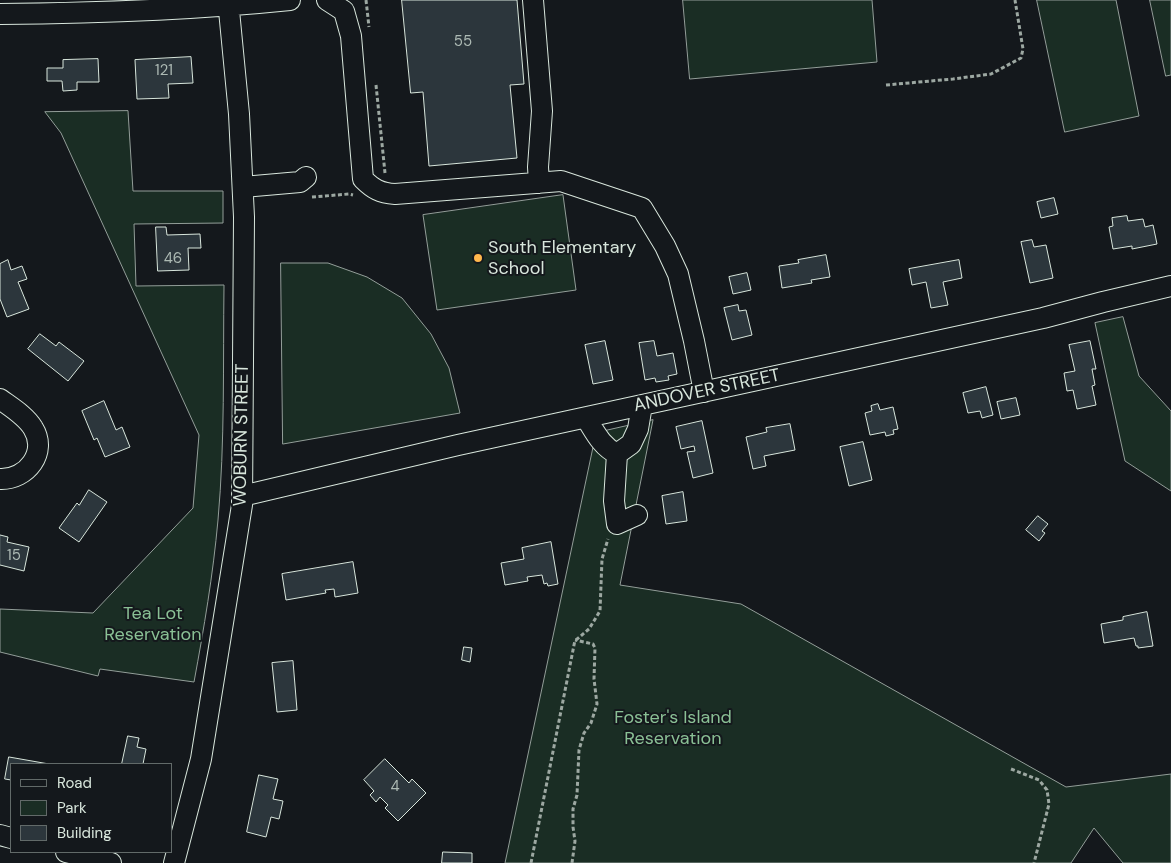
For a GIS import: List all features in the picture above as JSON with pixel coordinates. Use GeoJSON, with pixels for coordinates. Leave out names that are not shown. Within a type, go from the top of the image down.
{"type":"FeatureCollection","features":[{"type":"Feature","properties":{"kind":"street"},"geometry":{"type":"LineString","coordinates":[[0,14],[132,12],[229,3],[290,0]]}},
{"type":"Feature","properties":{"kind":"street"},"geometry":{"type":"LineString","coordinates":[[326,0],[344,11],[351,36],[363,179],[371,188],[388,194],[562,181],[642,208],[665,246],[678,274],[704,392]]}},
{"type":"Feature","properties":{"kind":"street"},"geometry":{"type":"LineString","coordinates":[[533,0],[542,112],[538,167],[539,182]]}},
{"type":"Feature","properties":{"kind":"street","name":"WOBURN STREET"},"geometry":{"type":"LineString","coordinates":[[174,863],[201,759],[236,548],[242,496],[244,217],[239,114],[229,3]]}},
{"type":"Feature","properties":{"kind":"street"},"geometry":{"type":"LineString","coordinates":[[243,187],[300,182],[306,177]]}},
{"type":"Feature","properties":{"kind":"street","name":"ANDOVER STREET"},"geometry":{"type":"LineString","coordinates":[[242,496],[458,445],[1043,318],[1171,286]]}},
{"type":"Feature","properties":{"kind":"street"},"geometry":{"type":"LineString","coordinates":[[0,399],[31,424],[35,430],[38,443],[36,456],[24,472],[12,478],[0,479]]}},
{"type":"Feature","properties":{"kind":"street"},"geometry":{"type":"LineString","coordinates":[[617,454],[631,444],[638,429],[642,405]]}},
{"type":"Feature","properties":{"kind":"street"},"geometry":{"type":"LineString","coordinates":[[586,418],[601,443],[617,454]]}},
{"type":"Feature","properties":{"kind":"street"},"geometry":{"type":"LineString","coordinates":[[617,454],[614,501],[616,522],[617,524],[637,515]]}},
{"type":"Feature","properties":{"kind":"street"},"geometry":{"type":"LineString","coordinates":[[70,853],[110,863]]}},
{"type":"Feature","properties":{"kind":"path"},"geometry":{"type":"LineString","coordinates":[[366,0],[370,29]]}},
{"type":"Feature","properties":{"kind":"path"},"geometry":{"type":"LineString","coordinates":[[886,85],[991,74],[1021,58],[1023,49],[1015,0]]}},
{"type":"Feature","properties":{"kind":"path"},"geometry":{"type":"LineString","coordinates":[[375,77],[388,194]]}},
{"type":"Feature","properties":{"kind":"path"},"geometry":{"type":"LineString","coordinates":[[304,198],[349,194],[357,196]]}},
{"type":"Feature","properties":{"kind":"path"},"geometry":{"type":"LineString","coordinates":[[531,863],[575,640],[589,629],[600,611],[602,559],[608,538],[616,522]]}},
{"type":"Feature","properties":{"kind":"path"},"geometry":{"type":"LineString","coordinates":[[572,863],[575,841],[573,809],[577,795],[579,750],[584,733],[591,723],[597,704],[594,679],[595,648],[592,644],[575,640]]}},
{"type":"Feature","properties":{"kind":"path"},"geometry":{"type":"LineString","coordinates":[[1012,769],[1039,780],[1047,790],[1049,804],[1034,863]]}},
{"type":"Feature","properties":{"kind":"green space"},"geometry":{"type":"Polygon","coordinates":[[[683,0],[872,0],[877,62],[690,79],[683,0]]]}},
{"type":"Feature","properties":{"kind":"green space"},"geometry":{"type":"Polygon","coordinates":[[[1037,0],[1116,0],[1139,116],[1065,132],[1037,0]]]}},
{"type":"Feature","properties":{"kind":"green space"},"geometry":{"type":"Polygon","coordinates":[[[1150,0],[1171,0],[1171,75],[1166,76],[1150,0]]]}},
{"type":"Feature","properties":{"kind":"green space","name":"Tea Lot Reservation"},"geometry":{"type":"Polygon","coordinates":[[[128,111],[133,191],[223,191],[223,223],[134,224],[136,286],[224,285],[223,432],[220,491],[211,581],[194,682],[100,669],[98,676],[0,652],[0,609],[93,613],[193,508],[199,435],[61,133],[45,112],[128,111]]]}},
{"type":"Feature","properties":{"kind":"green space"},"geometry":{"type":"Polygon","coordinates":[[[563,195],[576,290],[437,310],[423,215],[563,195]]]}},
{"type":"Feature","properties":{"kind":"green space"},"geometry":{"type":"Polygon","coordinates":[[[281,263],[328,263],[367,277],[402,298],[431,334],[449,368],[460,413],[283,444],[281,263]]]}},
{"type":"Feature","properties":{"kind":"green space"},"geometry":{"type":"Polygon","coordinates":[[[1123,317],[1139,376],[1171,411],[1171,491],[1125,461],[1095,323],[1123,317]]]}},
{"type":"Feature","properties":{"kind":"green space","name":"Foster's Island Reservation"},"geometry":{"type":"Polygon","coordinates":[[[653,420],[620,585],[741,604],[1066,787],[1171,774],[1171,863],[1123,863],[1094,828],[1071,863],[505,863],[596,433],[653,420]]]}},
{"type":"Feature","properties":{"kind":"building"},"geometry":{"type":"Polygon","coordinates":[[[402,0],[517,0],[524,84],[510,85],[517,158],[429,166],[423,92],[411,93],[402,0]]]}},
{"type":"Feature","properties":{"kind":"building"},"geometry":{"type":"Polygon","coordinates":[[[191,57],[193,83],[168,84],[169,98],[137,99],[135,60],[191,57]]]}},
{"type":"Feature","properties":{"kind":"building"},"geometry":{"type":"Polygon","coordinates":[[[98,59],[99,82],[77,82],[77,90],[63,91],[62,81],[47,81],[47,68],[63,68],[63,60],[98,59]]]}},
{"type":"Feature","properties":{"kind":"building"},"geometry":{"type":"Polygon","coordinates":[[[1054,198],[1058,214],[1041,218],[1037,202],[1054,198]]]}},
{"type":"Feature","properties":{"kind":"building"},"geometry":{"type":"Polygon","coordinates":[[[1127,216],[1128,221],[1143,219],[1145,227],[1153,225],[1157,244],[1132,249],[1132,246],[1113,249],[1109,227],[1113,226],[1112,218],[1127,216]]]}},
{"type":"Feature","properties":{"kind":"building"},"geometry":{"type":"Polygon","coordinates":[[[156,227],[166,227],[167,235],[200,234],[201,248],[188,248],[189,270],[158,271],[156,227]]]}},
{"type":"Feature","properties":{"kind":"building"},"geometry":{"type":"Polygon","coordinates":[[[1032,240],[1034,247],[1046,245],[1053,278],[1030,283],[1021,242],[1032,240]]]}},
{"type":"Feature","properties":{"kind":"building"},"geometry":{"type":"Polygon","coordinates":[[[826,255],[830,277],[811,280],[812,283],[782,288],[779,266],[799,263],[798,260],[826,255]]]}},
{"type":"Feature","properties":{"kind":"building"},"geometry":{"type":"Polygon","coordinates":[[[8,260],[11,270],[22,266],[27,279],[18,282],[29,309],[7,317],[0,299],[0,264],[8,260]]]}},
{"type":"Feature","properties":{"kind":"building"},"geometry":{"type":"Polygon","coordinates":[[[959,260],[962,278],[943,282],[948,305],[931,308],[926,282],[912,285],[909,269],[959,260]]]}},
{"type":"Feature","properties":{"kind":"building"},"geometry":{"type":"Polygon","coordinates":[[[747,273],[751,290],[733,294],[729,277],[747,273]]]}},
{"type":"Feature","properties":{"kind":"building"},"geometry":{"type":"Polygon","coordinates":[[[738,305],[739,311],[746,310],[752,335],[732,340],[724,308],[738,305]]]}},
{"type":"Feature","properties":{"kind":"building"},"geometry":{"type":"Polygon","coordinates":[[[40,334],[56,346],[59,342],[84,361],[68,381],[28,349],[40,334]]]}},
{"type":"Feature","properties":{"kind":"building"},"geometry":{"type":"Polygon","coordinates":[[[605,341],[613,380],[593,384],[585,345],[605,341]]]}},
{"type":"Feature","properties":{"kind":"building"},"geometry":{"type":"Polygon","coordinates":[[[654,341],[657,356],[673,353],[677,374],[668,376],[669,380],[656,382],[655,378],[645,380],[639,343],[654,341]]]}},
{"type":"Feature","properties":{"kind":"building"},"geometry":{"type":"Polygon","coordinates":[[[1090,341],[1096,369],[1092,369],[1095,385],[1092,386],[1096,405],[1077,409],[1073,390],[1067,391],[1064,373],[1075,371],[1069,345],[1090,341]]]}},
{"type":"Feature","properties":{"kind":"building"},"geometry":{"type":"Polygon","coordinates":[[[986,387],[993,415],[982,418],[980,411],[968,413],[963,393],[986,387]]]}},
{"type":"Feature","properties":{"kind":"building"},"geometry":{"type":"Polygon","coordinates":[[[1016,398],[1020,415],[1001,419],[997,402],[1016,398]]]}},
{"type":"Feature","properties":{"kind":"building"},"geometry":{"type":"Polygon","coordinates":[[[104,401],[116,430],[122,427],[130,447],[105,457],[97,438],[94,440],[82,411],[104,401]]]}},
{"type":"Feature","properties":{"kind":"building"},"geometry":{"type":"Polygon","coordinates":[[[878,404],[880,410],[893,407],[898,429],[893,430],[894,434],[886,436],[885,432],[870,435],[865,413],[872,411],[871,406],[878,404]]]}},
{"type":"Feature","properties":{"kind":"building"},"geometry":{"type":"Polygon","coordinates":[[[702,421],[713,473],[693,478],[687,452],[695,451],[694,446],[681,449],[676,427],[702,421]]]}},
{"type":"Feature","properties":{"kind":"building"},"geometry":{"type":"Polygon","coordinates":[[[790,424],[795,450],[764,456],[766,466],[753,469],[746,437],[767,432],[766,428],[790,424]]]}},
{"type":"Feature","properties":{"kind":"building"},"geometry":{"type":"Polygon","coordinates":[[[863,442],[872,480],[849,486],[840,447],[863,442]]]}},
{"type":"Feature","properties":{"kind":"building"},"geometry":{"type":"Polygon","coordinates":[[[89,490],[107,502],[79,542],[59,528],[89,490]]]}},
{"type":"Feature","properties":{"kind":"building"},"geometry":{"type":"Polygon","coordinates":[[[683,492],[687,521],[666,524],[662,496],[683,492]]]}},
{"type":"Feature","properties":{"kind":"building"},"geometry":{"type":"Polygon","coordinates":[[[1038,516],[1048,524],[1042,531],[1045,533],[1039,541],[1026,530],[1038,516]]]}},
{"type":"Feature","properties":{"kind":"building"},"geometry":{"type":"Polygon","coordinates":[[[0,535],[8,537],[7,542],[29,547],[24,571],[0,565],[0,535]]]}},
{"type":"Feature","properties":{"kind":"building"},"geometry":{"type":"Polygon","coordinates":[[[551,542],[558,584],[548,586],[547,583],[544,584],[542,575],[527,577],[528,581],[505,585],[501,563],[524,559],[522,548],[551,542]]]}},
{"type":"Feature","properties":{"kind":"building"},"geometry":{"type":"Polygon","coordinates":[[[353,562],[358,593],[335,597],[334,589],[325,590],[326,593],[286,600],[282,574],[353,562]]]}},
{"type":"Feature","properties":{"kind":"building"},"geometry":{"type":"Polygon","coordinates":[[[1147,612],[1153,646],[1138,648],[1134,638],[1104,643],[1101,624],[1123,620],[1123,617],[1147,612]]]}},
{"type":"Feature","properties":{"kind":"building"},"geometry":{"type":"Polygon","coordinates":[[[464,647],[472,648],[470,662],[462,660],[464,647]]]}},
{"type":"Feature","properties":{"kind":"building"},"geometry":{"type":"Polygon","coordinates":[[[293,661],[297,710],[277,712],[272,663],[293,661]]]}},
{"type":"Feature","properties":{"kind":"building"},"geometry":{"type":"Polygon","coordinates":[[[128,736],[139,738],[137,747],[146,749],[143,763],[122,763],[128,736]]]}},
{"type":"Feature","properties":{"kind":"building"},"geometry":{"type":"Polygon","coordinates":[[[9,757],[43,763],[10,763],[10,780],[5,779],[9,757]]]}},
{"type":"Feature","properties":{"kind":"building"},"geometry":{"type":"Polygon","coordinates":[[[385,759],[409,783],[412,779],[426,793],[398,821],[385,808],[388,805],[380,797],[376,802],[370,795],[374,791],[364,780],[385,759]]]}},
{"type":"Feature","properties":{"kind":"building"},"geometry":{"type":"Polygon","coordinates":[[[259,775],[278,779],[273,799],[283,801],[279,819],[271,817],[266,837],[247,832],[259,775]]]}},
{"type":"Feature","properties":{"kind":"building"},"geometry":{"type":"Polygon","coordinates":[[[443,852],[472,853],[472,863],[442,863],[443,852]]]}},
{"type":"Feature","properties":{"kind":"place","name":"South Elementary School"},"geometry":{"type":"Point","coordinates":[478,258]}}]}
